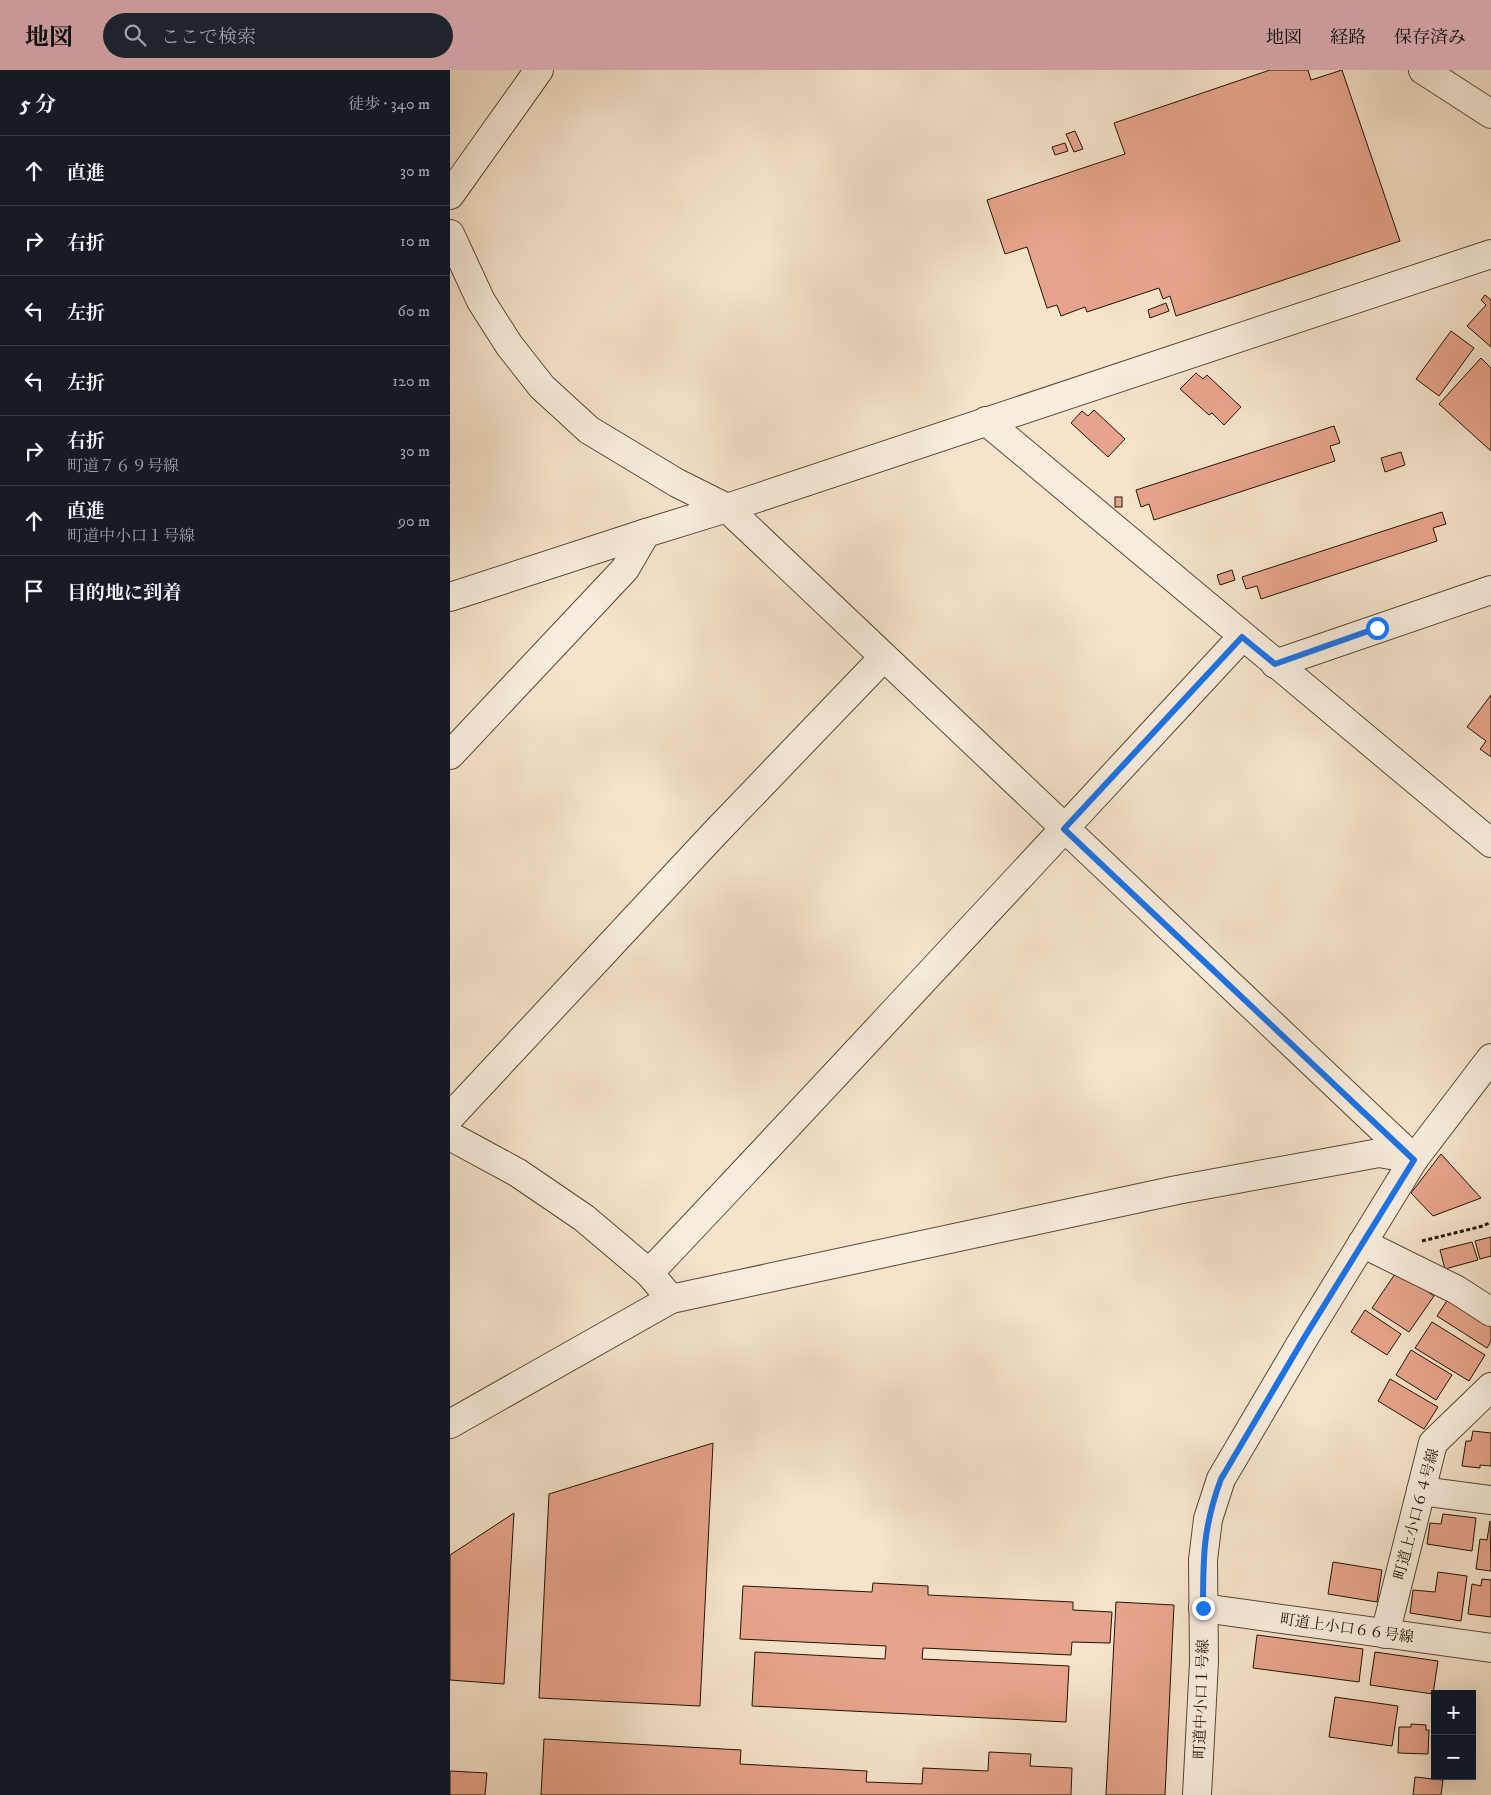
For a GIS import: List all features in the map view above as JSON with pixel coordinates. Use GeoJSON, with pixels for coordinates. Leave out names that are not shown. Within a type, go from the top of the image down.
{"type":"FeatureCollection","features":[{"type":"Feature","properties":{"kind":"street"},"geometry":{"type":"LineString","coordinates":[[450,195],[539,70]]}},
{"type":"Feature","properties":{"kind":"street"},"geometry":{"type":"LineString","coordinates":[[1423,70],[1491,114]]}},
{"type":"Feature","properties":{"kind":"street"},"geometry":{"type":"LineString","coordinates":[[450,234],[481,301],[509,345],[542,387],[589,430],[677,483],[727,508],[1414,1160]]}},
{"type":"Feature","properties":{"kind":"street"},"geometry":{"type":"LineString","coordinates":[[450,598],[1491,254]]}},
{"type":"Feature","properties":{"kind":"street"},"geometry":{"type":"LineString","coordinates":[[986,421],[1242,637],[1491,843]]}},
{"type":"Feature","properties":{"kind":"street"},"geometry":{"type":"LineString","coordinates":[[450,755],[625,569],[646,533]]}},
{"type":"Feature","properties":{"kind":"street"},"geometry":{"type":"LineString","coordinates":[[1275,664],[1491,590]]}},
{"type":"Feature","properties":{"kind":"street"},"geometry":{"type":"LineString","coordinates":[[649,1273],[825,1088],[923,979],[1242,637]]}},
{"type":"Feature","properties":{"kind":"street"},"geometry":{"type":"LineString","coordinates":[[450,1117],[714,834],[884,657]]}},
{"type":"Feature","properties":{"kind":"street","name":"町道中小口１号線"},"geometry":{"type":"LineString","coordinates":[[1197,1795],[1204,1662],[1203,1560],[1205,1538],[1212,1506],[1221,1479],[1414,1160],[1491,1058]]}},
{"type":"Feature","properties":{"kind":"street"},"geometry":{"type":"LineString","coordinates":[[450,1136],[518,1173],[584,1218],[649,1273],[671,1299]]}},
{"type":"Feature","properties":{"kind":"street"},"geometry":{"type":"LineString","coordinates":[[450,1424],[671,1299],[1177,1190],[1379,1153],[1414,1160]]}},
{"type":"Feature","properties":{"kind":"street"},"geometry":{"type":"LineString","coordinates":[[1352,1260],[1394,1258],[1457,1290],[1491,1312]]}},
{"type":"Feature","properties":{"kind":"street","name":"町道上小口６４号線"},"geometry":{"type":"LineString","coordinates":[[1385,1634],[1433,1443],[1491,1387]]}},
{"type":"Feature","properties":{"kind":"street"},"geometry":{"type":"LineString","coordinates":[[1421,1491],[1491,1500]]}},
{"type":"Feature","properties":{"kind":"street","name":"町道上小口６６号線"},"geometry":{"type":"LineString","coordinates":[[1203,1608],[1491,1648]]}},
{"type":"Feature","properties":{"kind":"path"},"geometry":{"type":"LineString","coordinates":[[1420,1242],[1483,1226],[1491,1222]]}},
{"type":"Feature","properties":{"kind":"building"},"geometry":{"type":"Polygon","coordinates":[[[1270,70],[1308,70],[1311,80],[1342,70],[1400,241],[1176,316],[1170,296],[1163,299],[1159,288],[1087,312],[1085,307],[1061,316],[1057,305],[1047,308],[1027,247],[1005,254],[987,200],[1125,154],[1114,123],[1270,70]]]}},
{"type":"Feature","properties":{"kind":"building"},"geometry":{"type":"Polygon","coordinates":[[[1075,131],[1083,149],[1074,152],[1066,134],[1075,131]]]}},
{"type":"Feature","properties":{"kind":"building"},"geometry":{"type":"Polygon","coordinates":[[[1065,143],[1068,151],[1055,155],[1052,147],[1065,143]]]}},
{"type":"Feature","properties":{"kind":"building"},"geometry":{"type":"Polygon","coordinates":[[[1485,295],[1491,300],[1491,347],[1467,326],[1486,305],[1481,300],[1485,295]]]}},
{"type":"Feature","properties":{"kind":"building"},"geometry":{"type":"Polygon","coordinates":[[[1166,303],[1169,311],[1150,318],[1148,310],[1166,303]]]}},
{"type":"Feature","properties":{"kind":"building"},"geometry":{"type":"Polygon","coordinates":[[[1451,331],[1474,348],[1439,396],[1416,379],[1451,331]]]}},
{"type":"Feature","properties":{"kind":"building"},"geometry":{"type":"Polygon","coordinates":[[[1481,358],[1491,368],[1491,451],[1439,404],[1481,358]]]}},
{"type":"Feature","properties":{"kind":"building"},"geometry":{"type":"Polygon","coordinates":[[[1196,373],[1203,379],[1207,375],[1241,407],[1224,425],[1212,413],[1209,415],[1180,389],[1196,373]]]}},
{"type":"Feature","properties":{"kind":"building"},"geometry":{"type":"Polygon","coordinates":[[[1094,410],[1125,439],[1108,457],[1071,423],[1082,411],[1088,416],[1094,410]]]}},
{"type":"Feature","properties":{"kind":"building"},"geometry":{"type":"Polygon","coordinates":[[[1334,426],[1340,443],[1330,446],[1335,461],[1154,520],[1149,504],[1141,507],[1136,490],[1334,426]]]}},
{"type":"Feature","properties":{"kind":"building"},"geometry":{"type":"Polygon","coordinates":[[[1401,452],[1405,465],[1385,472],[1381,458],[1401,452]]]}},
{"type":"Feature","properties":{"kind":"building"},"geometry":{"type":"Polygon","coordinates":[[[1115,497],[1122,497],[1122,507],[1115,507],[1115,497]]]}},
{"type":"Feature","properties":{"kind":"building"},"geometry":{"type":"Polygon","coordinates":[[[1442,512],[1446,524],[1433,528],[1437,541],[1261,599],[1257,586],[1246,589],[1242,577],[1442,512]]]}},
{"type":"Feature","properties":{"kind":"building"},"geometry":{"type":"Polygon","coordinates":[[[1232,570],[1235,580],[1220,585],[1217,575],[1232,570]]]}},
{"type":"Feature","properties":{"kind":"building"},"geometry":{"type":"Polygon","coordinates":[[[1491,695],[1491,757],[1480,749],[1486,741],[1467,727],[1491,695]]]}},
{"type":"Feature","properties":{"kind":"building"},"geometry":{"type":"Polygon","coordinates":[[[1441,1154],[1481,1198],[1433,1216],[1411,1193],[1441,1154]]]}},
{"type":"Feature","properties":{"kind":"building"},"geometry":{"type":"Polygon","coordinates":[[[1491,1237],[1491,1256],[1480,1259],[1475,1241],[1491,1237]]]}},
{"type":"Feature","properties":{"kind":"building"},"geometry":{"type":"Polygon","coordinates":[[[1472,1242],[1478,1260],[1445,1269],[1440,1250],[1472,1242]]]}},
{"type":"Feature","properties":{"kind":"building"},"geometry":{"type":"Polygon","coordinates":[[[1397,1271],[1434,1296],[1409,1332],[1372,1308],[1397,1271]]]}},
{"type":"Feature","properties":{"kind":"building"},"geometry":{"type":"Polygon","coordinates":[[[1450,1296],[1491,1323],[1491,1341],[1487,1348],[1437,1316],[1450,1296]]]}},
{"type":"Feature","properties":{"kind":"building"},"geometry":{"type":"Polygon","coordinates":[[[1365,1310],[1401,1334],[1387,1355],[1351,1332],[1365,1310]]]}},
{"type":"Feature","properties":{"kind":"building"},"geometry":{"type":"Polygon","coordinates":[[[1432,1322],[1485,1355],[1469,1381],[1415,1348],[1432,1322]]]}},
{"type":"Feature","properties":{"kind":"building"},"geometry":{"type":"Polygon","coordinates":[[[1411,1350],[1452,1375],[1436,1400],[1396,1375],[1411,1350]]]}},
{"type":"Feature","properties":{"kind":"building"},"geometry":{"type":"Polygon","coordinates":[[[1390,1379],[1438,1407],[1424,1429],[1378,1401],[1390,1379]]]}},
{"type":"Feature","properties":{"kind":"building"},"geometry":{"type":"Polygon","coordinates":[[[1473,1431],[1491,1433],[1491,1466],[1480,1465],[1480,1468],[1462,1466],[1466,1441],[1471,1441],[1473,1431]]]}},
{"type":"Feature","properties":{"kind":"building"},"geometry":{"type":"Polygon","coordinates":[[[713,1443],[700,1706],[539,1698],[549,1494],[713,1443]]]}},
{"type":"Feature","properties":{"kind":"building"},"geometry":{"type":"Polygon","coordinates":[[[514,1513],[504,1684],[450,1680],[450,1555],[514,1513]]]}},
{"type":"Feature","properties":{"kind":"building"},"geometry":{"type":"Polygon","coordinates":[[[1443,1514],[1476,1518],[1472,1551],[1427,1544],[1430,1523],[1441,1524],[1443,1514]]]}},
{"type":"Feature","properties":{"kind":"building"},"geometry":{"type":"Polygon","coordinates":[[[1490,1521],[1491,1571],[1476,1569],[1480,1539],[1487,1540],[1490,1521]]]}},
{"type":"Feature","properties":{"kind":"building"},"geometry":{"type":"Polygon","coordinates":[[[1333,1562],[1382,1570],[1377,1602],[1328,1594],[1333,1562]]]}},
{"type":"Feature","properties":{"kind":"building"},"geometry":{"type":"Polygon","coordinates":[[[1438,1572],[1467,1576],[1461,1621],[1410,1613],[1413,1590],[1435,1592],[1438,1572]]]}},
{"type":"Feature","properties":{"kind":"building"},"geometry":{"type":"Polygon","coordinates":[[[1482,1579],[1491,1580],[1491,1617],[1468,1614],[1472,1584],[1481,1586],[1482,1579]]]}},
{"type":"Feature","properties":{"kind":"building"},"geometry":{"type":"Polygon","coordinates":[[[873,1583],[928,1586],[928,1595],[1073,1602],[1073,1610],[1112,1612],[1110,1643],[1072,1642],[1071,1655],[923,1648],[922,1659],[1069,1666],[1066,1722],[752,1706],[755,1652],[885,1659],[886,1646],[740,1639],[743,1586],[872,1592],[873,1583]]]}},
{"type":"Feature","properties":{"kind":"building"},"geometry":{"type":"Polygon","coordinates":[[[1116,1602],[1174,1605],[1165,1795],[1106,1795],[1116,1602]]]}},
{"type":"Feature","properties":{"kind":"building"},"geometry":{"type":"Polygon","coordinates":[[[1257,1635],[1363,1649],[1359,1682],[1253,1668],[1257,1635]]]}},
{"type":"Feature","properties":{"kind":"building"},"geometry":{"type":"Polygon","coordinates":[[[1375,1652],[1438,1661],[1434,1690],[1431,1690],[1431,1694],[1370,1685],[1375,1652]]]}},
{"type":"Feature","properties":{"kind":"building"},"geometry":{"type":"Polygon","coordinates":[[[1335,1697],[1398,1706],[1392,1746],[1329,1737],[1335,1697]]]}},
{"type":"Feature","properties":{"kind":"building"},"geometry":{"type":"Polygon","coordinates":[[[1411,1724],[1426,1725],[1426,1730],[1429,1730],[1428,1754],[1398,1753],[1399,1727],[1411,1727],[1411,1724]]]}},
{"type":"Feature","properties":{"kind":"building"},"geometry":{"type":"Polygon","coordinates":[[[544,1739],[741,1750],[740,1764],[867,1771],[866,1782],[922,1784],[923,1768],[988,1771],[989,1752],[1031,1754],[1030,1766],[1072,1768],[1071,1795],[541,1795],[544,1739]]]}},
{"type":"Feature","properties":{"kind":"building"},"geometry":{"type":"Polygon","coordinates":[[[450,1771],[487,1773],[485,1795],[450,1795],[450,1771]]]}},
{"type":"Feature","properties":{"kind":"building"},"geometry":{"type":"Polygon","coordinates":[[[1415,1777],[1443,1780],[1441,1795],[1413,1795],[1415,1777]]]}},
{"type":"Feature","properties":{"kind":"route"},"geometry":{"type":"LineString","coordinates":[[1203,1608],[1205,1538],[1208,1519],[1221,1479],[1304,1338],[1414,1160],[1064,829],[1242,637],[1275,664],[1377,628]]}}]}
